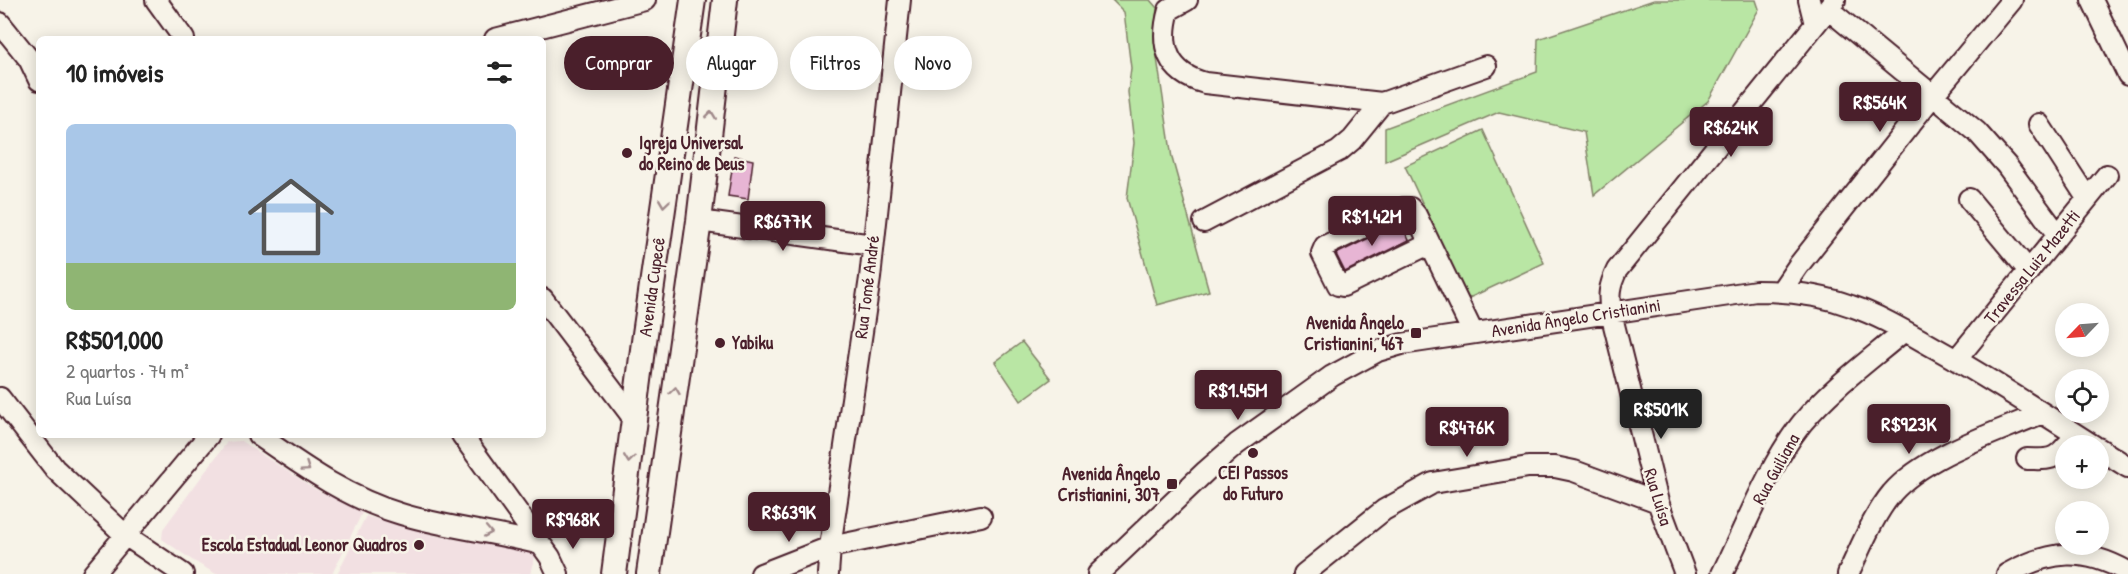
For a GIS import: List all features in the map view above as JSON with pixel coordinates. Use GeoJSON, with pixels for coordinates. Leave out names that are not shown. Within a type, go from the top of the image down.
{"type":"FeatureCollection","features":[{"type":"Feature","properties":{"kind":"main road","name":"Avenida Cupecê"},"geometry":{"type":"LineString","coordinates":[[614,574],[693,0]]}},
{"type":"Feature","properties":{"kind":"main road","name":"Avenida Cupecê"},"geometry":{"type":"LineString","coordinates":[[649,574],[699,221],[725,0]]}},
{"type":"Feature","properties":{"kind":"street"},"geometry":{"type":"LineString","coordinates":[[156,0],[182,36]]}},
{"type":"Feature","properties":{"kind":"street"},"geometry":{"type":"LineString","coordinates":[[507,36],[645,0]]}},
{"type":"Feature","properties":{"kind":"street","name":"Rua Tomé André"},"geometry":{"type":"LineString","coordinates":[[828,574],[830,547],[864,323],[900,0]]}},
{"type":"Feature","properties":{"kind":"street"},"geometry":{"type":"LineString","coordinates":[[1187,0],[1169,10],[1164,26],[1165,42],[1170,58],[1178,70],[1189,79],[1205,83],[1382,103],[1486,66]]}},
{"type":"Feature","properties":{"kind":"street"},"geometry":{"type":"LineString","coordinates":[[1809,0],[1815,24]]}},
{"type":"Feature","properties":{"kind":"street"},"geometry":{"type":"LineString","coordinates":[[1781,291],[1798,266],[1934,94],[2013,0]]}},
{"type":"Feature","properties":{"kind":"street"},"geometry":{"type":"LineString","coordinates":[[2092,0],[2128,75]]}},
{"type":"Feature","properties":{"kind":"street"},"geometry":{"type":"LineString","coordinates":[[1832,4],[1989,144],[2058,235]]}},
{"type":"Feature","properties":{"kind":"street","name":"Rua Luísa"},"geometry":{"type":"LineString","coordinates":[[1685,574],[1658,502],[1611,313],[1608,297],[1610,284],[1617,270],[1832,4]]}},
{"type":"Feature","properties":{"kind":"street"},"geometry":{"type":"LineString","coordinates":[[0,23],[28,59],[36,74]]}},
{"type":"Feature","properties":{"kind":"street"},"geometry":{"type":"LineString","coordinates":[[1204,222],[1339,151],[1352,140],[1382,103]]}},
{"type":"Feature","properties":{"kind":"street"},"geometry":{"type":"LineString","coordinates":[[2039,124],[2087,198]]}},
{"type":"Feature","properties":{"kind":"street","name":"Travessa Luiz Mazetti"},"geometry":{"type":"LineString","coordinates":[[1956,360],[2087,198],[2108,176]]}},
{"type":"Feature","properties":{"kind":"street"},"geometry":{"type":"LineString","coordinates":[[1968,199],[2029,272]]}},
{"type":"Feature","properties":{"kind":"street"},"geometry":{"type":"LineString","coordinates":[[1429,244],[1343,286],[1338,285],[1322,253],[1324,246],[1407,207],[1413,210],[1473,333]]}},
{"type":"Feature","properties":{"kind":"street"},"geometry":{"type":"LineString","coordinates":[[699,221],[873,245]]}},
{"type":"Feature","properties":{"kind":"street","name":"Avenida Ângelo Cristianini"},"geometry":{"type":"LineString","coordinates":[[1098,574],[1230,451],[1332,376],[1378,351],[1402,344],[1756,291],[1781,291],[1818,297],[1851,306],[1904,331],[1956,360],[2042,413],[2062,435]]}},
{"type":"Feature","properties":{"kind":"street"},"geometry":{"type":"LineString","coordinates":[[546,303],[634,418]]}},
{"type":"Feature","properties":{"kind":"street","name":"Rua Guiliana"},"geometry":{"type":"LineString","coordinates":[[1722,574],[1778,459],[1801,424],[1831,392],[1904,331]]}},
{"type":"Feature","properties":{"kind":"street"},"geometry":{"type":"LineString","coordinates":[[0,398],[55,469],[125,535],[183,574]]}},
{"type":"Feature","properties":{"kind":"street"},"geometry":{"type":"LineString","coordinates":[[1848,574],[1879,511],[1893,493],[1914,474],[1941,457],[2042,413]]}},
{"type":"Feature","properties":{"kind":"street"},"geometry":{"type":"LineString","coordinates":[[93,574],[206,438]]}},
{"type":"Feature","properties":{"kind":"street"},"geometry":{"type":"LineString","coordinates":[[262,438],[327,483],[366,501],[550,558],[574,574]]}},
{"type":"Feature","properties":{"kind":"street"},"geometry":{"type":"LineString","coordinates":[[464,438],[550,558]]}},
{"type":"Feature","properties":{"kind":"street"},"geometry":{"type":"LineString","coordinates":[[2109,455],[2128,467]]}},
{"type":"Feature","properties":{"kind":"street"},"geometry":{"type":"LineString","coordinates":[[2026,459],[2055,457]]}},
{"type":"Feature","properties":{"kind":"street"},"geometry":{"type":"LineString","coordinates":[[1306,574],[1384,510],[1433,483],[1528,467],[1555,467],[1574,471],[1658,502]]}},
{"type":"Feature","properties":{"kind":"street"},"geometry":{"type":"LineString","coordinates":[[761,574],[830,547],[981,516]]}},
{"type":"Feature","properties":{"kind":"street"},"geometry":{"type":"LineString","coordinates":[[2007,574],[2025,564],[2054,555],[2072,554],[2094,557],[2128,572]]}},
{"type":"Feature","properties":{"kind":"shaded area"},"geometry":{"type":"Polygon","coordinates":[[[241,441],[315,489],[363,511],[332,574],[216,574],[162,539],[163,529],[227,442],[241,441]]]}},
{"type":"Feature","properties":{"kind":"shaded area","name":"Escola Estadual Leonor Quadros"},"geometry":{"type":"Polygon","coordinates":[[[366,516],[437,536],[536,553],[531,574],[337,574],[366,516]]]}},
{"type":"Feature","properties":{"kind":"green space"},"geometry":{"type":"Polygon","coordinates":[[[1112,0],[1150,0],[1157,8],[1154,38],[1172,158],[1209,291],[1157,305],[1127,198],[1134,143],[1128,92],[1131,68],[1124,12],[1112,0]]]}},
{"type":"Feature","properties":{"kind":"green space"},"geometry":{"type":"Polygon","coordinates":[[[1654,0],[1756,0],[1759,9],[1708,101],[1594,195],[1584,132],[1499,112],[1385,161],[1385,128],[1537,72],[1538,39],[1654,0]]]}},
{"type":"Feature","properties":{"kind":"green space"},"geometry":{"type":"Polygon","coordinates":[[[1483,130],[1544,263],[1467,299],[1405,166],[1483,130]]]}},
{"type":"Feature","properties":{"kind":"green space"},"geometry":{"type":"Polygon","coordinates":[[[1022,342],[1051,379],[1021,401],[995,362],[1022,342]]]}},
{"type":"Feature","properties":{"kind":"building"},"geometry":{"type":"Polygon","coordinates":[[[734,156],[753,160],[748,199],[728,196],[734,156]]]}},
{"type":"Feature","properties":{"kind":"building"},"geometry":{"type":"Polygon","coordinates":[[[1400,223],[1409,240],[1345,272],[1336,254],[1400,223]]]}},
{"type":"Feature","properties":{"kind":"place","name":"Igreja Universal do Reino de Deus"},"geometry":{"type":"Point","coordinates":[627,153]}},
{"type":"Feature","properties":{"kind":"place","name":"Avenida Ângelo Cristianini, 467"},"geometry":{"type":"Point","coordinates":[1416,333]}},
{"type":"Feature","properties":{"kind":"place","name":"Yabiku"},"geometry":{"type":"Point","coordinates":[720,343]}},
{"type":"Feature","properties":{"kind":"place","name":"CEI Passos do Futuro"},"geometry":{"type":"Point","coordinates":[1253,453]}},
{"type":"Feature","properties":{"kind":"place","name":"Avenida Ângelo Cristianini, 307"},"geometry":{"type":"Point","coordinates":[1172,484]}},
{"type":"Feature","properties":{"kind":"place","name":"Escola Estadual Leonor Quadros"},"geometry":{"type":"Point","coordinates":[419,545]}}]}
